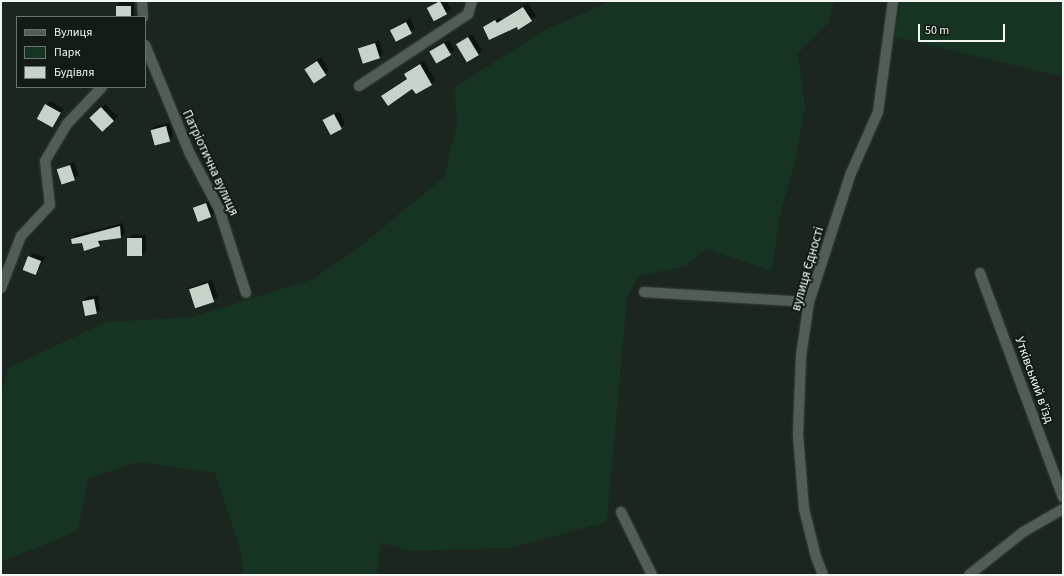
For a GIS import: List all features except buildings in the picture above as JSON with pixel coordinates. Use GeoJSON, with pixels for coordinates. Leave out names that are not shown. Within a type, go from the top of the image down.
{"type":"FeatureCollection","features":[{"type":"Feature","properties":{"kind":"street"},"geometry":{"type":"LineString","coordinates":[[142,1],[143,16]]}},
{"type":"Feature","properties":{"kind":"street"},"geometry":{"type":"LineString","coordinates":[[359,86],[468,14],[472,1]]}},
{"type":"Feature","properties":{"kind":"street","name":"вулиця Єдності"},"geometry":{"type":"LineString","coordinates":[[823,575],[816,557],[804,509],[798,435],[802,356],[809,302],[851,173],[878,112],[893,1]]}},
{"type":"Feature","properties":{"kind":"street","name":"Патріотична вулиця"},"geometry":{"type":"LineString","coordinates":[[146,47],[190,154],[219,209],[246,293]]}},
{"type":"Feature","properties":{"kind":"street"},"geometry":{"type":"LineString","coordinates":[[1,288],[21,236],[50,206],[45,162],[67,124],[101,88]]}},
{"type":"Feature","properties":{"kind":"street","name":"Утківський в'їзд"},"geometry":{"type":"LineString","coordinates":[[980,273],[1063,497]]}},
{"type":"Feature","properties":{"kind":"street"},"geometry":{"type":"LineString","coordinates":[[644,292],[809,302]]}},
{"type":"Feature","properties":{"kind":"street"},"geometry":{"type":"LineString","coordinates":[[969,575],[1023,532],[1063,509]]}},
{"type":"Feature","properties":{"kind":"street"},"geometry":{"type":"LineString","coordinates":[[622,512],[652,575]]}},
{"type":"Feature","properties":{"kind":"green space"},"geometry":{"type":"Polygon","coordinates":[[[611,1],[834,1],[829,22],[798,53],[805,108],[795,162],[780,215],[772,271],[705,249],[686,266],[639,276],[627,298],[607,522],[510,548],[410,551],[381,543],[377,575],[243,575],[241,553],[215,473],[139,462],[88,479],[78,531],[1,562],[1,396],[8,368],[106,322],[193,317],[313,279],[358,248],[445,176],[457,123],[454,88],[543,31],[611,1]]]}},
{"type":"Feature","properties":{"kind":"green space"},"geometry":{"type":"Polygon","coordinates":[[[901,1],[1063,1],[1063,77],[895,37],[901,1]]]}}]}
